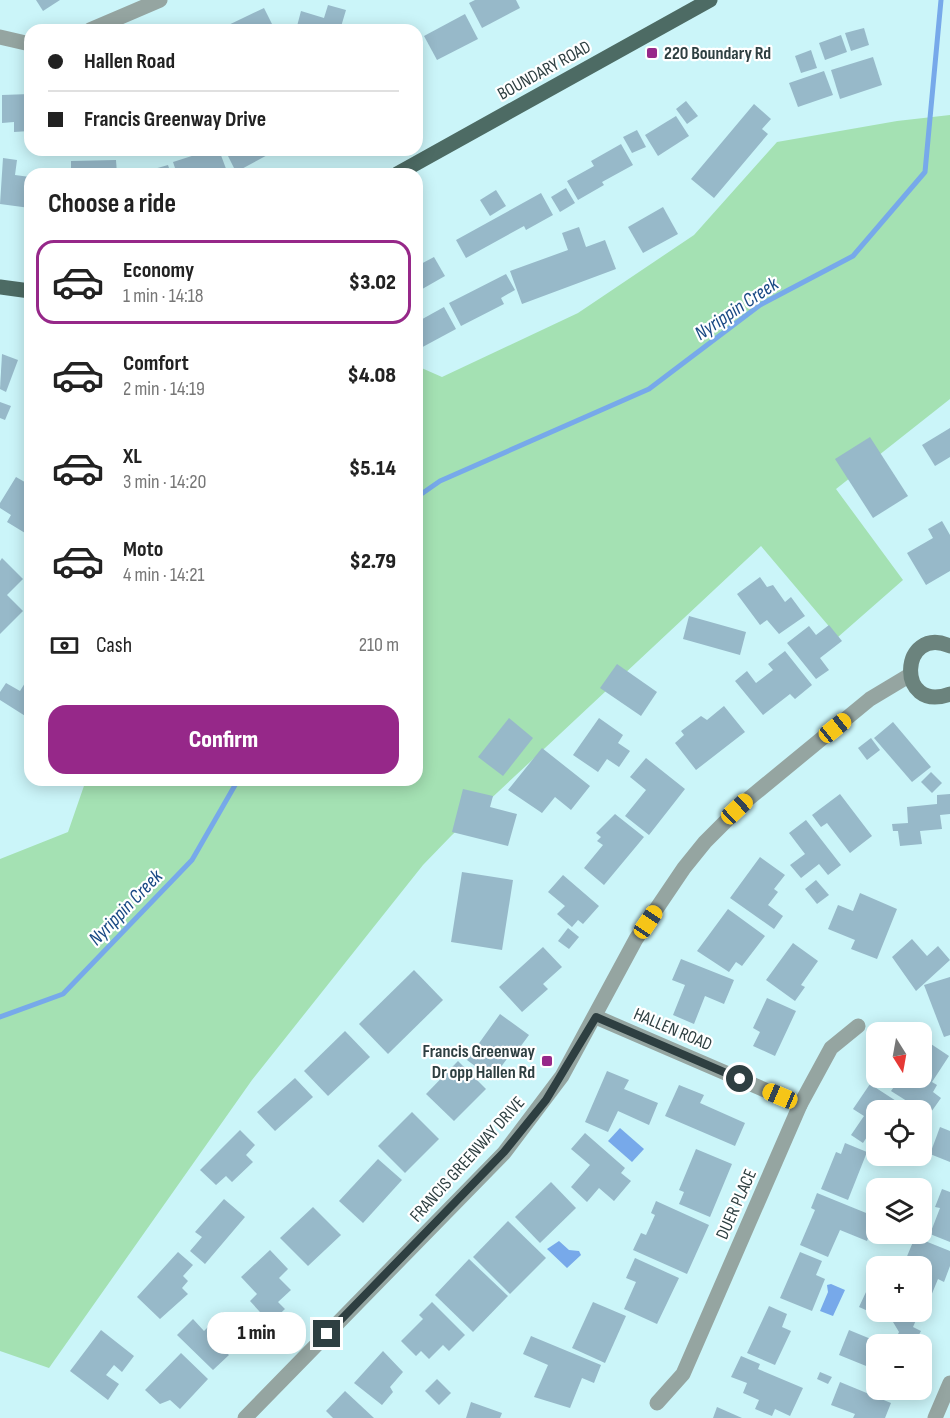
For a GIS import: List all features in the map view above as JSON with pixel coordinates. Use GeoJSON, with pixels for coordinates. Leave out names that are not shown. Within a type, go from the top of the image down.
{"type":"FeatureCollection","features":[{"type":"Feature","properties":{"kind":"main road","name":"BOUNDARY ROAD"},"geometry":{"type":"LineString","coordinates":[[408,168],[710,0]]}},
{"type":"Feature","properties":{"kind":"main road"},"geometry":{"type":"LineString","coordinates":[[0,287],[24,290]]}},
{"type":"Feature","properties":{"kind":"main road"},"geometry":{"type":"LineString","coordinates":[[950,646],[936,642],[921,648],[911,660],[910,675],[918,690],[925,694],[933,697],[950,694]]}},
{"type":"Feature","properties":{"kind":"street"},"geometry":{"type":"LineString","coordinates":[[104,24],[160,0]]}},
{"type":"Feature","properties":{"kind":"street"},"geometry":{"type":"LineString","coordinates":[[0,37],[24,43]]}},
{"type":"Feature","properties":{"kind":"street","name":"FRANCIS GREENWAY DRIVE"},"geometry":{"type":"LineString","coordinates":[[245,1418],[504,1152],[546,1100],[596,1017],[636,939],[684,868],[705,842],[747,800],[870,699],[910,675]]}},
{"type":"Feature","properties":{"kind":"street","name":"HALLEN ROAD"},"geometry":{"type":"LineString","coordinates":[[596,1017],[800,1105]]}},
{"type":"Feature","properties":{"kind":"street","name":"DUER PLACE"},"geometry":{"type":"LineString","coordinates":[[657,1403],[683,1374],[800,1105],[831,1048],[858,1026]]}},
{"type":"Feature","properties":{"kind":"street"},"geometry":{"type":"LineString","coordinates":[[935,1418],[947,1400],[950,1383]]}},
{"type":"Feature","properties":{"kind":"green space"},"geometry":{"type":"Polygon","coordinates":[[[950,115],[950,399],[836,489],[903,580],[838,637],[761,546],[452,835],[423,865],[252,1080],[49,1368],[0,1351],[0,859],[68,832],[84,786],[423,786],[423,369],[442,377],[578,313],[694,235],[777,142],[897,121],[950,115]]]}},
{"type":"Feature","properties":{"kind":"water"},"geometry":{"type":"Polygon","coordinates":[[[620,1128],[644,1149],[632,1162],[608,1141],[620,1128]]]}},
{"type":"Feature","properties":{"kind":"water"},"geometry":{"type":"Polygon","coordinates":[[[559,1241],[569,1250],[579,1251],[581,1255],[567,1268],[547,1249],[559,1241]]]}},
{"type":"Feature","properties":{"kind":"water"},"geometry":{"type":"Polygon","coordinates":[[[831,1284],[845,1290],[833,1316],[820,1311],[828,1292],[827,1285],[831,1284]]]}},
{"type":"Feature","properties":{"kind":"building"},"geometry":{"type":"Polygon","coordinates":[[[36,0],[60,0],[43,11],[36,0]]]}},
{"type":"Feature","properties":{"kind":"building"},"geometry":{"type":"Polygon","coordinates":[[[475,0],[516,0],[520,8],[482,28],[469,3],[475,0]]]}},
{"type":"Feature","properties":{"kind":"building"},"geometry":{"type":"Polygon","coordinates":[[[328,5],[346,10],[342,24],[298,24],[301,11],[324,18],[328,5]]]}},
{"type":"Feature","properties":{"kind":"building"},"geometry":{"type":"Polygon","coordinates":[[[264,8],[272,24],[231,24],[264,8]]]}},
{"type":"Feature","properties":{"kind":"building"},"geometry":{"type":"Polygon","coordinates":[[[465,14],[478,39],[437,60],[424,36],[465,14]]]}},
{"type":"Feature","properties":{"kind":"building"},"geometry":{"type":"Polygon","coordinates":[[[864,28],[869,45],[851,51],[845,33],[864,28]]]}},
{"type":"Feature","properties":{"kind":"building"},"geometry":{"type":"Polygon","coordinates":[[[841,35],[847,52],[825,60],[819,43],[841,35]]]}},
{"type":"Feature","properties":{"kind":"building"},"geometry":{"type":"Polygon","coordinates":[[[811,50],[817,68],[801,73],[795,56],[811,50]]]}},
{"type":"Feature","properties":{"kind":"building"},"geometry":{"type":"Polygon","coordinates":[[[873,57],[882,85],[840,99],[831,70],[873,57]]]}},
{"type":"Feature","properties":{"kind":"building"},"geometry":{"type":"Polygon","coordinates":[[[824,71],[833,95],[798,107],[789,83],[824,71]]]}},
{"type":"Feature","properties":{"kind":"building"},"geometry":{"type":"Polygon","coordinates":[[[24,94],[24,131],[14,132],[14,122],[2,123],[2,95],[24,94]]]}},
{"type":"Feature","properties":{"kind":"building"},"geometry":{"type":"Polygon","coordinates":[[[686,101],[698,116],[687,124],[676,109],[686,101]]]}},
{"type":"Feature","properties":{"kind":"building"},"geometry":{"type":"Polygon","coordinates":[[[754,104],[771,119],[762,129],[768,134],[714,198],[691,179],[754,104]]]}},
{"type":"Feature","properties":{"kind":"building"},"geometry":{"type":"Polygon","coordinates":[[[676,116],[689,136],[658,156],[645,135],[676,116]]]}},
{"type":"Feature","properties":{"kind":"building"},"geometry":{"type":"Polygon","coordinates":[[[637,130],[646,147],[632,153],[623,137],[637,130]]]}},
{"type":"Feature","properties":{"kind":"building"},"geometry":{"type":"Polygon","coordinates":[[[621,144],[633,165],[602,182],[604,185],[578,200],[567,181],[594,166],[591,161],[621,144]]]}},
{"type":"Feature","properties":{"kind":"building"},"geometry":{"type":"Polygon","coordinates":[[[192,156],[221,156],[226,168],[175,168],[173,162],[192,156]]]}},
{"type":"Feature","properties":{"kind":"building"},"geometry":{"type":"Polygon","coordinates":[[[228,156],[266,156],[243,168],[234,168],[228,156]]]}},
{"type":"Feature","properties":{"kind":"building"},"geometry":{"type":"Polygon","coordinates":[[[3,158],[17,160],[15,175],[24,176],[24,207],[0,204],[3,158]]]}},
{"type":"Feature","properties":{"kind":"building"},"geometry":{"type":"Polygon","coordinates":[[[116,160],[117,168],[71,168],[71,161],[116,160]]]}},
{"type":"Feature","properties":{"kind":"building"},"geometry":{"type":"Polygon","coordinates":[[[566,188],[575,203],[560,212],[551,197],[566,188]]]}},
{"type":"Feature","properties":{"kind":"building"},"geometry":{"type":"Polygon","coordinates":[[[496,190],[506,206],[490,216],[480,200],[496,190]]]}},
{"type":"Feature","properties":{"kind":"building"},"geometry":{"type":"Polygon","coordinates":[[[541,193],[553,215],[526,230],[524,226],[466,258],[456,240],[541,193]]]}},
{"type":"Feature","properties":{"kind":"building"},"geometry":{"type":"Polygon","coordinates":[[[663,207],[678,234],[643,253],[628,227],[663,207]]]}},
{"type":"Feature","properties":{"kind":"building"},"geometry":{"type":"Polygon","coordinates":[[[579,227],[586,247],[605,240],[616,269],[522,304],[510,271],[568,250],[562,233],[579,227]]]}},
{"type":"Feature","properties":{"kind":"building"},"geometry":{"type":"Polygon","coordinates":[[[434,257],[445,276],[423,289],[423,263],[434,257]]]}},
{"type":"Feature","properties":{"kind":"building"},"geometry":{"type":"Polygon","coordinates":[[[506,274],[515,290],[501,298],[504,304],[461,326],[449,303],[506,274]]]}},
{"type":"Feature","properties":{"kind":"building"},"geometry":{"type":"Polygon","coordinates":[[[444,307],[456,329],[423,347],[423,319],[444,307]]]}},
{"type":"Feature","properties":{"kind":"building"},"geometry":{"type":"Polygon","coordinates":[[[2,354],[18,360],[6,392],[0,389],[2,354]]]}},
{"type":"Feature","properties":{"kind":"building"},"geometry":{"type":"Polygon","coordinates":[[[0,402],[11,406],[5,420],[0,418],[0,402]]]}},
{"type":"Feature","properties":{"kind":"building"},"geometry":{"type":"Polygon","coordinates":[[[950,428],[950,457],[935,466],[922,445],[950,428]]]}},
{"type":"Feature","properties":{"kind":"building"},"geometry":{"type":"Polygon","coordinates":[[[870,437],[908,496],[873,518],[835,459],[870,437]]]}},
{"type":"Feature","properties":{"kind":"building"},"geometry":{"type":"Polygon","coordinates":[[[16,477],[24,482],[24,532],[7,522],[11,515],[0,508],[0,503],[16,477]]]}},
{"type":"Feature","properties":{"kind":"building"},"geometry":{"type":"Polygon","coordinates":[[[942,521],[950,535],[950,571],[926,585],[907,553],[933,538],[928,529],[942,521]]]}},
{"type":"Feature","properties":{"kind":"building"},"geometry":{"type":"Polygon","coordinates":[[[2,558],[23,579],[7,595],[23,611],[0,634],[0,561],[2,558]]]}},
{"type":"Feature","properties":{"kind":"building"},"geometry":{"type":"Polygon","coordinates":[[[760,577],[767,587],[773,585],[785,602],[791,597],[805,616],[779,634],[767,620],[760,625],[737,594],[760,577]]]}},
{"type":"Feature","properties":{"kind":"building"},"geometry":{"type":"Polygon","coordinates":[[[689,616],[746,632],[740,655],[683,639],[689,616]]]}},
{"type":"Feature","properties":{"kind":"building"},"geometry":{"type":"Polygon","coordinates":[[[829,625],[842,641],[820,658],[829,670],[816,679],[787,643],[809,626],[816,635],[829,625]]]}},
{"type":"Feature","properties":{"kind":"building"},"geometry":{"type":"Polygon","coordinates":[[[785,651],[812,685],[795,699],[790,694],[763,715],[735,681],[747,671],[756,683],[773,670],[768,664],[785,651]]]}},
{"type":"Feature","properties":{"kind":"building"},"geometry":{"type":"Polygon","coordinates":[[[617,664],[657,692],[641,716],[600,688],[617,664]]]}},
{"type":"Feature","properties":{"kind":"building"},"geometry":{"type":"Polygon","coordinates":[[[6,683],[20,691],[24,685],[24,715],[0,700],[0,692],[6,683]]]}},
{"type":"Feature","properties":{"kind":"building"},"geometry":{"type":"Polygon","coordinates":[[[724,706],[745,732],[696,770],[675,743],[684,735],[681,731],[701,716],[707,720],[724,706]]]}},
{"type":"Feature","properties":{"kind":"building"},"geometry":{"type":"Polygon","coordinates":[[[509,718],[533,738],[503,776],[478,757],[509,718]]]}},
{"type":"Feature","properties":{"kind":"building"},"geometry":{"type":"Polygon","coordinates":[[[599,718],[623,735],[618,743],[630,751],[619,767],[607,759],[598,772],[573,755],[599,718]]]}},
{"type":"Feature","properties":{"kind":"building"},"geometry":{"type":"Polygon","coordinates":[[[893,722],[931,767],[912,782],[874,738],[893,722]]]}},
{"type":"Feature","properties":{"kind":"building"},"geometry":{"type":"Polygon","coordinates":[[[871,738],[880,750],[867,760],[858,748],[871,738]]]}},
{"type":"Feature","properties":{"kind":"building"},"geometry":{"type":"Polygon","coordinates":[[[542,748],[590,786],[571,810],[555,797],[542,813],[508,790],[542,748]]]}},
{"type":"Feature","properties":{"kind":"building"},"geometry":{"type":"Polygon","coordinates":[[[646,758],[685,789],[649,835],[625,816],[646,790],[630,777],[646,758]]]}},
{"type":"Feature","properties":{"kind":"building"},"geometry":{"type":"Polygon","coordinates":[[[931,772],[942,783],[932,793],[921,782],[931,772]]]}},
{"type":"Feature","properties":{"kind":"building"},"geometry":{"type":"Polygon","coordinates":[[[463,789],[493,796],[490,807],[517,814],[508,846],[452,832],[463,789]]]}},
{"type":"Feature","properties":{"kind":"building"},"geometry":{"type":"Polygon","coordinates":[[[840,794],[872,836],[850,853],[827,823],[821,827],[812,815],[840,794]]]}},
{"type":"Feature","properties":{"kind":"building"},"geometry":{"type":"Polygon","coordinates":[[[950,794],[950,814],[940,815],[942,829],[920,831],[922,844],[900,846],[898,831],[893,831],[892,824],[908,823],[907,807],[937,804],[937,795],[950,794]]]}},
{"type":"Feature","properties":{"kind":"building"},"geometry":{"type":"Polygon","coordinates":[[[615,814],[644,837],[604,885],[584,868],[603,845],[597,841],[601,837],[596,833],[615,814]]]}},
{"type":"Feature","properties":{"kind":"building"},"geometry":{"type":"Polygon","coordinates":[[[806,820],[841,865],[828,875],[819,864],[801,878],[790,865],[805,854],[789,833],[806,820]]]}},
{"type":"Feature","properties":{"kind":"building"},"geometry":{"type":"Polygon","coordinates":[[[760,857],[785,875],[774,889],[778,892],[768,905],[783,916],[774,929],[730,898],[760,857]]]}},
{"type":"Feature","properties":{"kind":"building"},"geometry":{"type":"Polygon","coordinates":[[[462,872],[513,880],[502,950],[451,942],[462,872]]]}},
{"type":"Feature","properties":{"kind":"building"},"geometry":{"type":"Polygon","coordinates":[[[563,875],[599,906],[583,924],[578,920],[572,927],[557,914],[565,906],[548,892],[563,875]]]}},
{"type":"Feature","properties":{"kind":"building"},"geometry":{"type":"Polygon","coordinates":[[[816,880],[829,895],[817,904],[805,889],[816,880]]]}},
{"type":"Feature","properties":{"kind":"building"},"geometry":{"type":"Polygon","coordinates":[[[860,893],[897,909],[877,959],[851,949],[855,940],[828,929],[838,905],[853,911],[860,893]]]}},
{"type":"Feature","properties":{"kind":"building"},"geometry":{"type":"Polygon","coordinates":[[[728,909],[765,936],[742,966],[736,962],[729,972],[697,951],[728,909]]]}},
{"type":"Feature","properties":{"kind":"building"},"geometry":{"type":"Polygon","coordinates":[[[568,928],[579,937],[569,949],[558,941],[568,928]]]}},
{"type":"Feature","properties":{"kind":"building"},"geometry":{"type":"Polygon","coordinates":[[[912,939],[927,956],[938,946],[950,960],[916,991],[892,957],[912,939]]]}},
{"type":"Feature","properties":{"kind":"building"},"geometry":{"type":"Polygon","coordinates":[[[793,943],[818,961],[801,985],[805,987],[795,1001],[766,980],[793,943]]]}},
{"type":"Feature","properties":{"kind":"building"},"geometry":{"type":"Polygon","coordinates":[[[543,947],[562,967],[543,984],[548,989],[522,1012],[499,987],[543,947]]]}},
{"type":"Feature","properties":{"kind":"building"},"geometry":{"type":"Polygon","coordinates":[[[681,959],[734,980],[724,1004],[705,996],[694,1024],[673,1015],[685,985],[672,980],[681,959]]]}},
{"type":"Feature","properties":{"kind":"building"},"geometry":{"type":"Polygon","coordinates":[[[414,970],[443,1000],[388,1054],[359,1024],[414,970]]]}},
{"type":"Feature","properties":{"kind":"building"},"geometry":{"type":"Polygon","coordinates":[[[950,977],[950,1035],[944,1037],[924,985],[950,977]]]}},
{"type":"Feature","properties":{"kind":"building"},"geometry":{"type":"Polygon","coordinates":[[[767,998],[796,1011],[775,1056],[753,1046],[760,1032],[753,1028],[767,998]]]}},
{"type":"Feature","properties":{"kind":"building"},"geometry":{"type":"Polygon","coordinates":[[[500,1014],[529,1035],[515,1054],[512,1052],[492,1079],[467,1060],[500,1014]]]}},
{"type":"Feature","properties":{"kind":"building"},"geometry":{"type":"Polygon","coordinates":[[[345,1031],[370,1057],[328,1096],[304,1071],[345,1031]]]}},
{"type":"Feature","properties":{"kind":"building"},"geometry":{"type":"Polygon","coordinates":[[[932,1045],[949,1056],[932,1082],[932,1045]]]}},
{"type":"Feature","properties":{"kind":"building"},"geometry":{"type":"Polygon","coordinates":[[[458,1061],[486,1089],[454,1121],[426,1094],[458,1061]]]}},
{"type":"Feature","properties":{"kind":"building"},"geometry":{"type":"Polygon","coordinates":[[[607,1071],[629,1080],[624,1089],[658,1103],[649,1125],[618,1111],[608,1132],[585,1122],[607,1071]]]}},
{"type":"Feature","properties":{"kind":"building"},"geometry":{"type":"Polygon","coordinates":[[[295,1078],[313,1097],[275,1131],[257,1112],[295,1078]]]}},
{"type":"Feature","properties":{"kind":"building"},"geometry":{"type":"Polygon","coordinates":[[[932,1082],[937,1085],[933,1092],[941,1098],[932,1111],[932,1100],[905,1100],[891,1091],[893,1088],[932,1088],[932,1082]]]}},
{"type":"Feature","properties":{"kind":"building"},"geometry":{"type":"Polygon","coordinates":[[[679,1085],[704,1095],[700,1103],[745,1123],[735,1146],[665,1116],[679,1085]]]}},
{"type":"Feature","properties":{"kind":"building"},"geometry":{"type":"Polygon","coordinates":[[[867,1088],[876,1088],[895,1100],[866,1100],[866,1138],[863,1143],[851,1135],[864,1116],[853,1109],[867,1088]]]}},
{"type":"Feature","properties":{"kind":"building"},"geometry":{"type":"Polygon","coordinates":[[[412,1112],[439,1139],[405,1173],[378,1146],[412,1112]]]}},
{"type":"Feature","properties":{"kind":"building"},"geometry":{"type":"Polygon","coordinates":[[[940,1127],[950,1131],[950,1162],[932,1155],[940,1127]]]}},
{"type":"Feature","properties":{"kind":"building"},"geometry":{"type":"Polygon","coordinates":[[[240,1130],[255,1145],[246,1155],[253,1162],[232,1182],[226,1176],[216,1185],[200,1170],[240,1130]]]}},
{"type":"Feature","properties":{"kind":"building"},"geometry":{"type":"Polygon","coordinates":[[[585,1133],[625,1168],[621,1173],[631,1181],[614,1201],[599,1188],[587,1202],[571,1187],[590,1165],[571,1149],[585,1133]]]}},
{"type":"Feature","properties":{"kind":"building"},"geometry":{"type":"Polygon","coordinates":[[[845,1143],[866,1152],[848,1200],[821,1189],[836,1152],[841,1154],[845,1143]]]}},
{"type":"Feature","properties":{"kind":"building"},"geometry":{"type":"Polygon","coordinates":[[[696,1149],[732,1164],[710,1217],[679,1204],[684,1192],[679,1190],[696,1149]]]}},
{"type":"Feature","properties":{"kind":"building"},"geometry":{"type":"Polygon","coordinates":[[[378,1159],[402,1180],[363,1223],[339,1201],[378,1159]]]}},
{"type":"Feature","properties":{"kind":"building"},"geometry":{"type":"Polygon","coordinates":[[[551,1182],[576,1208],[540,1243],[515,1217],[551,1182]]]}},
{"type":"Feature","properties":{"kind":"building"},"geometry":{"type":"Polygon","coordinates":[[[942,1189],[950,1192],[950,1242],[932,1235],[940,1208],[935,1207],[942,1189]]]}},
{"type":"Feature","properties":{"kind":"building"},"geometry":{"type":"Polygon","coordinates":[[[817,1193],[866,1213],[866,1241],[840,1230],[828,1257],[800,1245],[815,1210],[811,1208],[817,1193]]]}},
{"type":"Feature","properties":{"kind":"building"},"geometry":{"type":"Polygon","coordinates":[[[224,1199],[245,1217],[205,1264],[190,1251],[202,1237],[195,1232],[224,1199]]]}},
{"type":"Feature","properties":{"kind":"building"},"geometry":{"type":"Polygon","coordinates":[[[656,1201],[709,1225],[687,1274],[633,1250],[641,1233],[646,1235],[655,1215],[651,1213],[656,1201]]]}},
{"type":"Feature","properties":{"kind":"building"},"geometry":{"type":"Polygon","coordinates":[[[313,1207],[341,1235],[308,1266],[280,1238],[313,1207]]]}},
{"type":"Feature","properties":{"kind":"building"},"geometry":{"type":"Polygon","coordinates":[[[508,1221],[546,1258],[510,1294],[473,1257],[508,1221]]]}},
{"type":"Feature","properties":{"kind":"building"},"geometry":{"type":"Polygon","coordinates":[[[912,1244],[932,1244],[950,1251],[950,1266],[944,1282],[938,1279],[932,1294],[932,1256],[907,1256],[912,1244]]]}},
{"type":"Feature","properties":{"kind":"building"},"geometry":{"type":"Polygon","coordinates":[[[270,1250],[288,1269],[279,1278],[291,1290],[278,1302],[285,1309],[270,1323],[250,1301],[257,1294],[241,1277],[270,1250]]]}},
{"type":"Feature","properties":{"kind":"building"},"geometry":{"type":"Polygon","coordinates":[[[178,1252],[193,1265],[183,1276],[188,1281],[182,1288],[188,1294],[160,1319],[137,1297],[178,1252]]]}},
{"type":"Feature","properties":{"kind":"building"},"geometry":{"type":"Polygon","coordinates":[[[800,1252],[822,1261],[816,1275],[825,1279],[812,1311],[780,1298],[800,1252]]]}},
{"type":"Feature","properties":{"kind":"building"},"geometry":{"type":"Polygon","coordinates":[[[635,1258],[679,1278],[657,1324],[624,1309],[636,1282],[626,1278],[635,1258]]]}},
{"type":"Feature","properties":{"kind":"building"},"geometry":{"type":"Polygon","coordinates":[[[469,1259],[508,1296],[473,1332],[435,1295],[469,1259]]]}},
{"type":"Feature","properties":{"kind":"building"},"geometry":{"type":"Polygon","coordinates":[[[866,1292],[866,1310],[859,1307],[866,1292]]]}},
{"type":"Feature","properties":{"kind":"building"},"geometry":{"type":"Polygon","coordinates":[[[432,1302],[465,1335],[449,1351],[443,1345],[429,1359],[421,1351],[416,1356],[401,1341],[423,1319],[419,1315],[432,1302]]]}},
{"type":"Feature","properties":{"kind":"building"},"geometry":{"type":"Polygon","coordinates":[[[593,1302],[626,1316],[605,1363],[572,1348],[593,1302]]]}},
{"type":"Feature","properties":{"kind":"building"},"geometry":{"type":"Polygon","coordinates":[[[769,1306],[787,1314],[782,1327],[791,1331],[775,1365],[747,1353],[769,1306]]]}},
{"type":"Feature","properties":{"kind":"building"},"geometry":{"type":"Polygon","coordinates":[[[223,1312],[243,1332],[224,1351],[229,1355],[213,1370],[177,1335],[193,1319],[204,1331],[223,1312]]]}},
{"type":"Feature","properties":{"kind":"building"},"geometry":{"type":"Polygon","coordinates":[[[893,1322],[915,1322],[913,1327],[921,1331],[919,1334],[898,1334],[893,1322]]]}},
{"type":"Feature","properties":{"kind":"building"},"geometry":{"type":"Polygon","coordinates":[[[101,1330],[134,1356],[122,1372],[114,1365],[106,1375],[119,1384],[108,1400],[70,1371],[101,1330]]]}},
{"type":"Feature","properties":{"kind":"building"},"geometry":{"type":"Polygon","coordinates":[[[849,1330],[866,1337],[866,1366],[839,1355],[849,1330]]]}},
{"type":"Feature","properties":{"kind":"building"},"geometry":{"type":"Polygon","coordinates":[[[531,1336],[601,1365],[594,1383],[582,1378],[570,1408],[534,1397],[548,1365],[523,1354],[531,1336]]]}},
{"type":"Feature","properties":{"kind":"building"},"geometry":{"type":"Polygon","coordinates":[[[383,1351],[403,1372],[390,1387],[393,1392],[382,1405],[354,1383],[383,1351]]]}},
{"type":"Feature","properties":{"kind":"building"},"geometry":{"type":"Polygon","coordinates":[[[181,1353],[208,1379],[180,1409],[170,1400],[160,1404],[145,1390],[181,1353]]]}},
{"type":"Feature","properties":{"kind":"building"},"geometry":{"type":"Polygon","coordinates":[[[741,1356],[760,1364],[758,1369],[803,1388],[790,1416],[775,1409],[772,1416],[755,1409],[759,1400],[743,1393],[747,1383],[731,1377],[741,1356]]]}},
{"type":"Feature","properties":{"kind":"building"},"geometry":{"type":"Polygon","coordinates":[[[820,1372],[832,1377],[828,1384],[817,1379],[820,1372]]]}},
{"type":"Feature","properties":{"kind":"building"},"geometry":{"type":"Polygon","coordinates":[[[437,1379],[451,1393],[439,1405],[425,1391],[437,1379]]]}},
{"type":"Feature","properties":{"kind":"building"},"geometry":{"type":"Polygon","coordinates":[[[840,1382],[866,1393],[866,1400],[884,1400],[891,1403],[885,1418],[853,1418],[855,1414],[831,1405],[840,1382]]]}},
{"type":"Feature","properties":{"kind":"building"},"geometry":{"type":"Polygon","coordinates":[[[345,1391],[374,1418],[333,1418],[326,1411],[345,1391]]]}},
{"type":"Feature","properties":{"kind":"building"},"geometry":{"type":"Polygon","coordinates":[[[471,1402],[502,1413],[500,1418],[466,1418],[471,1402]]]}},
{"type":"Feature","properties":{"kind":"building"},"geometry":{"type":"Polygon","coordinates":[[[717,1407],[742,1418],[713,1418],[717,1407]]]}},
{"type":"Feature","properties":{"kind":"waterway","name":"Nyrippin Creek"},"geometry":{"type":"LineString","coordinates":[[423,493],[440,481],[649,389],[760,305],[853,256],[925,172],[941,0]]}},
{"type":"Feature","properties":{"kind":"waterway","name":"Nyrippin Creek"},"geometry":{"type":"LineString","coordinates":[[0,1017],[63,994],[192,860],[235,786]]}},
{"type":"Feature","properties":{"kind":"place","name":"220 Boundary Rd"},"geometry":{"type":"Point","coordinates":[652,53]}},
{"type":"Feature","properties":{"kind":"place","name":"Francis Greenway Dr opp Hallen Rd"},"geometry":{"type":"Point","coordinates":[547,1061]}},
{"type":"Feature","properties":{"kind":"route"},"geometry":{"type":"LineString","coordinates":[[327,1334],[504,1152],[546,1100],[596,1017],[740,1079]]}}]}
